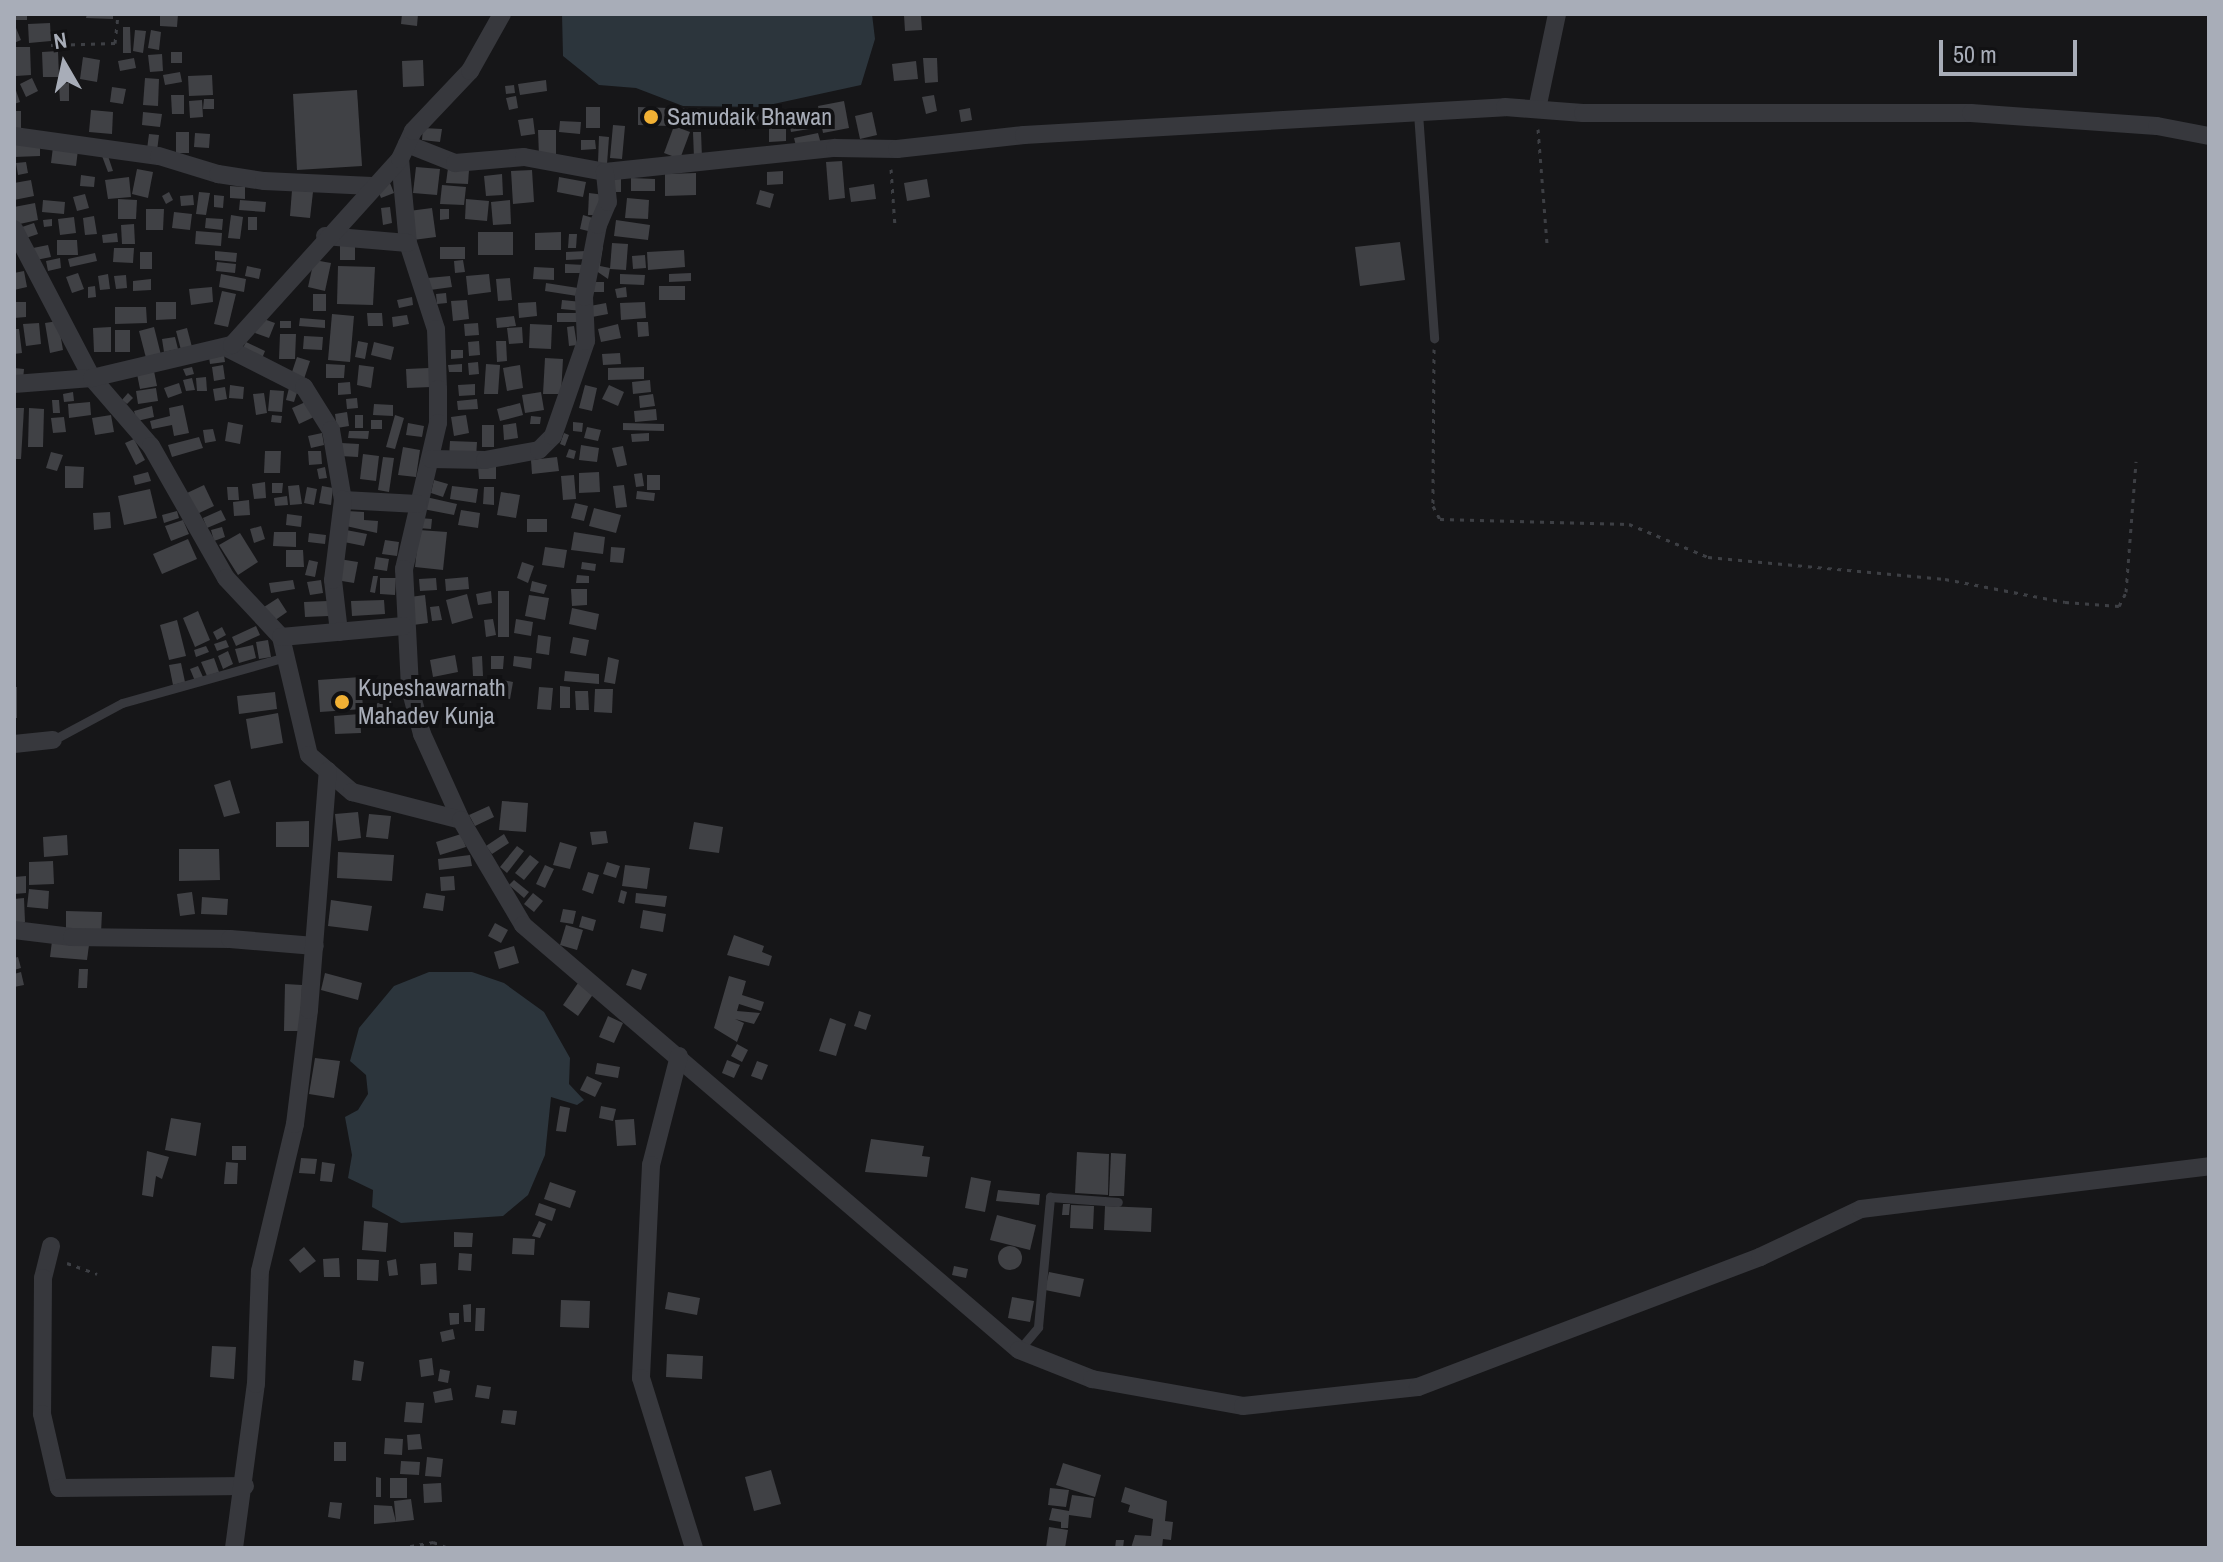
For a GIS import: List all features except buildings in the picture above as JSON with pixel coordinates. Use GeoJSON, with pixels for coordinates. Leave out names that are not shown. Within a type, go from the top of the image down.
{"type":"FeatureCollection","features":[{"type":"Feature","properties":{"kind":"street"},"geometry":{"type":"LineString","coordinates":[[14,384],[92,378],[225,347],[404,152],[470,71],[502,14]]}},
{"type":"Feature","properties":{"kind":"street"},"geometry":{"type":"LineString","coordinates":[[1537,109],[1557,14]]}},
{"type":"Feature","properties":{"kind":"street"},"geometry":{"type":"LineString","coordinates":[[404,152],[455,163],[524,157],[605,172],[835,148],[891,149],[1024,135],[1537,109],[1971,113],[2157,126],[2209,136]]}},
{"type":"Feature","properties":{"kind":"street"},"geometry":{"type":"LineString","coordinates":[[14,136],[159,156],[218,174],[264,181],[372,186]]}},
{"type":"Feature","properties":{"kind":"street"},"geometry":{"type":"LineString","coordinates":[[404,152],[408,243],[436,329],[438,423],[404,569],[404,626],[410,688],[422,734],[461,820],[523,925],[1019,1350],[1092,1379],[1243,1406],[1418,1387],[1760,1257],[1861,1209],[2209,1166]]}},
{"type":"Feature","properties":{"kind":"street"},"geometry":{"type":"LineString","coordinates":[[431,459],[485,460],[526,453],[539,450],[553,436],[586,341],[584,297],[598,225],[608,202],[605,172]]}},
{"type":"Feature","properties":{"kind":"street"},"geometry":{"type":"LineString","coordinates":[[14,229],[92,378],[151,446],[226,578],[281,637],[309,755],[352,792],[461,820]]}},
{"type":"Feature","properties":{"kind":"street"},"geometry":{"type":"LineString","coordinates":[[325,236],[408,243]]}},
{"type":"Feature","properties":{"kind":"street"},"geometry":{"type":"LineString","coordinates":[[225,347],[304,387],[331,430],[343,500],[333,580],[339,632]]}},
{"type":"Feature","properties":{"kind":"street"},"geometry":{"type":"LineString","coordinates":[[343,500],[418,504]]}},
{"type":"Feature","properties":{"kind":"street"},"geometry":{"type":"LineString","coordinates":[[281,637],[404,626]]}},
{"type":"Feature","properties":{"kind":"street"},"geometry":{"type":"LineString","coordinates":[[14,744],[53,740]]}},
{"type":"Feature","properties":{"kind":"street"},"geometry":{"type":"LineString","coordinates":[[234,1548],[245,1486],[260,1271],[295,1124],[315,946],[328,771]]}},
{"type":"Feature","properties":{"kind":"street"},"geometry":{"type":"LineString","coordinates":[[14,930],[72,937],[230,939],[315,946]]}},
{"type":"Feature","properties":{"kind":"street"},"geometry":{"type":"LineString","coordinates":[[679,1056],[651,1165],[641,1378],[694,1548]]}},
{"type":"Feature","properties":{"kind":"street"},"geometry":{"type":"LineString","coordinates":[[50,1251],[43,1278],[42,1414],[59,1488],[245,1486]]}},
{"type":"Feature","properties":{"kind":"lane"},"geometry":{"type":"LineString","coordinates":[[1418,113],[1434,338]]}},
{"type":"Feature","properties":{"kind":"lane"},"geometry":{"type":"LineString","coordinates":[[53,740],[122,703],[286,657]]}},
{"type":"Feature","properties":{"kind":"lane"},"geometry":{"type":"LineString","coordinates":[[1019,1350],[1038,1327],[1050,1197],[1118,1202]]}},
{"type":"Feature","properties":{"kind":"path"},"geometry":{"type":"LineString","coordinates":[[51,45],[115,43],[118,14]]}},
{"type":"Feature","properties":{"kind":"path"},"geometry":{"type":"LineString","coordinates":[[1537,109],[1547,243]]}},
{"type":"Feature","properties":{"kind":"path"},"geometry":{"type":"LineString","coordinates":[[891,149],[895,226]]}},
{"type":"Feature","properties":{"kind":"path"},"geometry":{"type":"LineString","coordinates":[[1434,338],[1433,506],[1440,519],[1629,524],[1708,557],[1945,579],[2065,602],[2119,606],[2126,592],[2136,461]]}},
{"type":"Feature","properties":{"kind":"path"},"geometry":{"type":"LineString","coordinates":[[50,1251],[97,1274]]}},
{"type":"Feature","properties":{"kind":"path"},"geometry":{"type":"LineString","coordinates":[[400,1548],[433,1542],[449,1548]]}},
{"type":"Feature","properties":{"kind":"path"},"geometry":{"type":"LineString","coordinates":[[323,1548],[356,1548]]}},
{"type":"Feature","properties":{"kind":"shaded area"},"geometry":{"type":"Polygon","coordinates":[[[562,14],[872,14],[875,39],[861,85],[760,107],[683,106],[636,88],[599,85],[563,56],[562,14]]]}},
{"type":"Feature","properties":{"kind":"shaded area"},"geometry":{"type":"Polygon","coordinates":[[[429,972],[472,972],[504,983],[544,1012],[570,1058],[569,1084],[584,1100],[577,1105],[551,1097],[545,1155],[528,1195],[503,1216],[401,1223],[372,1207],[373,1190],[348,1178],[352,1155],[345,1117],[358,1110],[368,1094],[366,1075],[350,1061],[359,1028],[394,986],[429,972]]]}},
{"type":"Feature","properties":{"kind":"place","name":"Samudaik Bhawan"},"geometry":{"type":"Point","coordinates":[651,117]}},
{"type":"Feature","properties":{"kind":"place","name":"Kupeshawarnath Mahadev Kunja"},"geometry":{"type":"Point","coordinates":[342,702]}}]}
